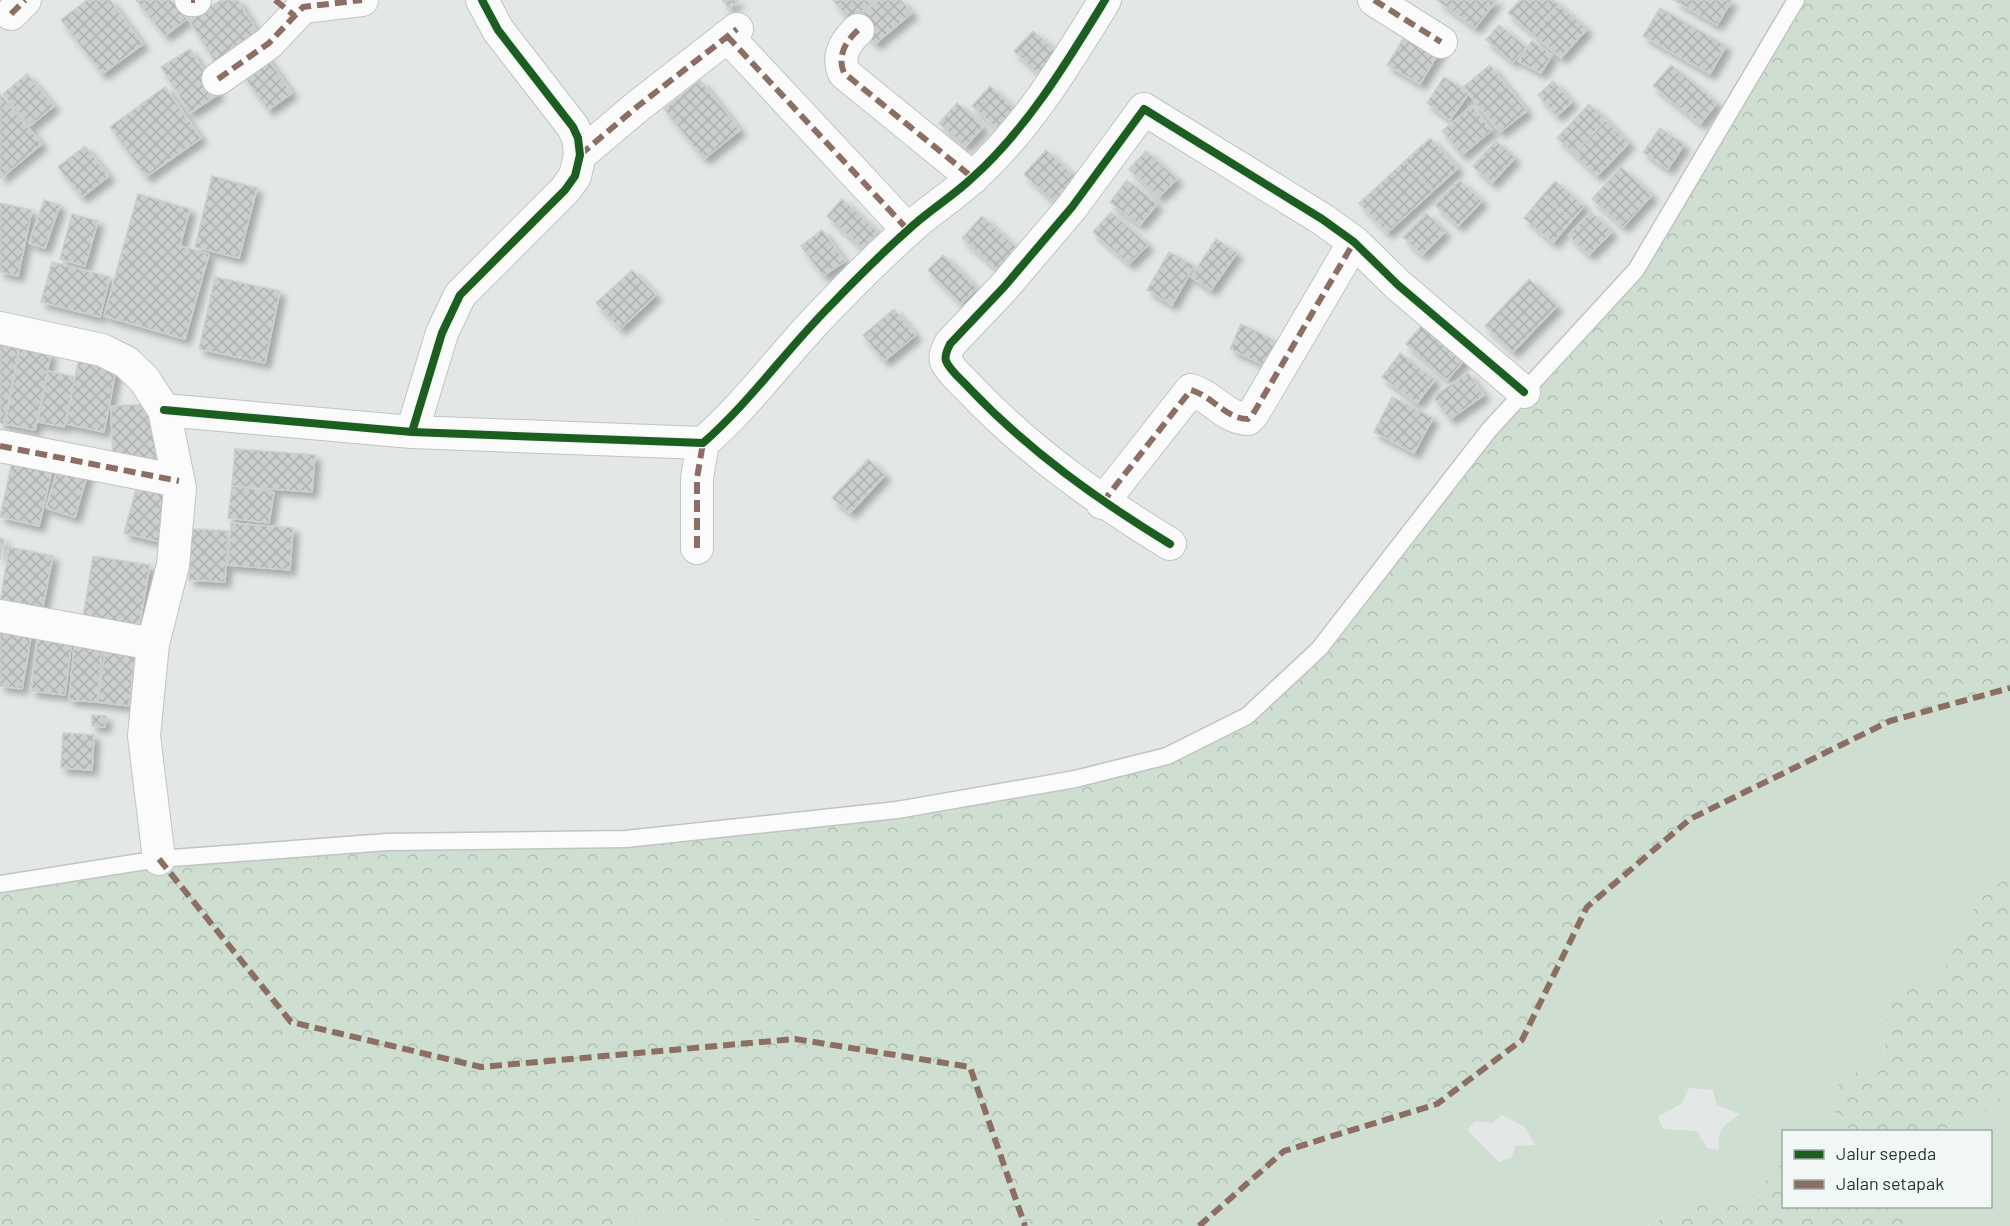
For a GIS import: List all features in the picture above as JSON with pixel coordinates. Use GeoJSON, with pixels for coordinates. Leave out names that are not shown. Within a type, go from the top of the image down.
{"type":"FeatureCollection","features":[{"type":"Feature","properties":{"kind":"street"},"geometry":{"type":"LineString","coordinates":[[218,79],[269,43],[285,8],[303,8],[315,4],[362,0]]}},
{"type":"Feature","properties":{"kind":"street"},"geometry":{"type":"LineString","coordinates":[[412,432],[442,333],[460,295],[565,190],[575,176],[580,156],[578,138],[573,127],[498,30],[482,0]]}},
{"type":"Feature","properties":{"kind":"street"},"geometry":{"type":"LineString","coordinates":[[698,548],[698,478],[703,443],[731,417],[819,316],[908,230],[973,178],[1010,138],[1041,98],[1105,0]]}},
{"type":"Feature","properties":{"kind":"street"},"geometry":{"type":"LineString","coordinates":[[1374,0],[1441,42]]}},
{"type":"Feature","properties":{"kind":"street"},"geometry":{"type":"LineString","coordinates":[[858,30],[842,51],[840,63],[844,73],[973,178]]}},
{"type":"Feature","properties":{"kind":"street"},"geometry":{"type":"LineString","coordinates":[[580,156],[732,33],[908,230]]}},
{"type":"Feature","properties":{"kind":"street"},"geometry":{"type":"LineString","coordinates":[[1170,544],[1102,502],[1002,423],[954,372],[946,362],[945,354],[950,344],[1004,287],[1072,207],[1144,109],[1322,219],[1354,242],[1398,285],[1524,392]]}},
{"type":"Feature","properties":{"kind":"street"},"geometry":{"type":"LineString","coordinates":[[1102,502],[1191,390],[1204,394],[1236,419],[1248,419],[1253,414],[1354,242]]}},
{"type":"Feature","properties":{"kind":"street"},"geometry":{"type":"LineString","coordinates":[[0,328],[102,350],[126,362],[144,379],[164,410],[179,481],[173,565],[153,644],[144,736],[159,859]]}},
{"type":"Feature","properties":{"kind":"street"},"geometry":{"type":"LineString","coordinates":[[164,410],[412,432],[703,443]]}},
{"type":"Feature","properties":{"kind":"street"},"geometry":{"type":"LineString","coordinates":[[0,446],[179,481]]}},
{"type":"Feature","properties":{"kind":"street"},"geometry":{"type":"LineString","coordinates":[[0,616],[153,644]]}},
{"type":"Feature","properties":{"kind":"lane"},"geometry":{"type":"LineString","coordinates":[[0,884],[159,859],[387,842],[626,839],[897,810],[1075,779],[1167,756],[1247,716],[1319,649],[1482,439],[1636,270],[1796,0]]}},
{"type":"Feature","properties":{"kind":"green space"},"geometry":{"type":"Polygon","coordinates":[[[1796,0],[2010,0],[2010,688],[1890,721],[1690,819],[1587,907],[1522,1040],[1437,1104],[1284,1151],[1199,1226],[789,1226],[771,1221],[650,1217],[601,1226],[0,1226],[0,884],[159,859],[626,839],[897,810],[1167,756],[1247,716],[1319,649],[1489,430],[1636,270],[1796,0]]]}},
{"type":"Feature","properties":{"kind":"green space"},"geometry":{"type":"Polygon","coordinates":[[[2010,688],[2010,875],[1979,899],[1934,990],[1890,983],[1884,1055],[1839,1083],[1833,1128],[1830,1130],[1782,1130],[1782,1162],[1747,1201],[1685,1206],[1648,1226],[1199,1226],[1284,1151],[1437,1104],[1522,1040],[1587,907],[1690,819],[1890,721],[2010,688]],[[1689,1088],[1682,1103],[1658,1117],[1663,1129],[1697,1131],[1707,1148],[1719,1150],[1719,1136],[1723,1128],[1740,1114],[1717,1105],[1713,1090],[1689,1088]],[[1502,1115],[1492,1123],[1475,1121],[1467,1130],[1499,1162],[1512,1157],[1515,1146],[1535,1145],[1525,1127],[1502,1115]]]}},
{"type":"Feature","properties":{"kind":"green space"},"geometry":{"type":"Polygon","coordinates":[[[2010,875],[2010,1083],[1995,1108],[1942,1130],[1830,1130],[1833,1128],[1839,1083],[1884,1055],[1890,983],[1934,989],[1979,899],[2010,875]]]}},
{"type":"Feature","properties":{"kind":"green space"},"geometry":{"type":"Polygon","coordinates":[[[2010,1083],[2010,1226],[1909,1226],[1905,1208],[1992,1208],[1992,1130],[1942,1130],[1995,1108],[2010,1083]]]}},
{"type":"Feature","properties":{"kind":"green space"},"geometry":{"type":"Polygon","coordinates":[[[1782,1162],[1782,1208],[1905,1208],[1909,1226],[1649,1226],[1685,1206],[1747,1201],[1782,1162]]]}},
{"type":"Feature","properties":{"kind":"green space"},"geometry":{"type":"Polygon","coordinates":[[[650,1217],[772,1221],[789,1226],[601,1226],[650,1217]]]}},
{"type":"Feature","properties":{"kind":"building"},"geometry":{"type":"Polygon","coordinates":[[[87,0],[110,0],[143,44],[102,74],[61,20],[87,0]]]}},
{"type":"Feature","properties":{"kind":"building"},"geometry":{"type":"Polygon","coordinates":[[[136,0],[171,0],[187,19],[165,36],[136,0]]]}},
{"type":"Feature","properties":{"kind":"building"},"geometry":{"type":"Polygon","coordinates":[[[221,0],[238,0],[264,43],[220,70],[189,20],[221,0]]]}},
{"type":"Feature","properties":{"kind":"building"},"geometry":{"type":"Polygon","coordinates":[[[722,0],[739,0],[729,8],[722,0]]]}},
{"type":"Feature","properties":{"kind":"building"},"geometry":{"type":"Polygon","coordinates":[[[833,0],[876,0],[850,21],[833,0]]]}},
{"type":"Feature","properties":{"kind":"building"},"geometry":{"type":"Polygon","coordinates":[[[879,0],[901,0],[912,13],[875,44],[855,20],[879,0]]]}},
{"type":"Feature","properties":{"kind":"building"},"geometry":{"type":"Polygon","coordinates":[[[1437,0],[1497,0],[1475,28],[1437,0]]]}},
{"type":"Feature","properties":{"kind":"building"},"geometry":{"type":"Polygon","coordinates":[[[1520,0],[1553,0],[1558,4],[1533,34],[1508,13],[1520,0]]]}},
{"type":"Feature","properties":{"kind":"building"},"geometry":{"type":"Polygon","coordinates":[[[1674,0],[1732,0],[1717,25],[1674,0]]]}},
{"type":"Feature","properties":{"kind":"building"},"geometry":{"type":"Polygon","coordinates":[[[1558,4],[1587,29],[1561,58],[1533,34],[1558,4]]]}},
{"type":"Feature","properties":{"kind":"building"},"geometry":{"type":"Polygon","coordinates":[[[1660,8],[1726,46],[1710,74],[1643,36],[1660,8]]]}},
{"type":"Feature","properties":{"kind":"building"},"geometry":{"type":"Polygon","coordinates":[[[1499,25],[1526,47],[1513,62],[1486,40],[1499,25]]]}},
{"type":"Feature","properties":{"kind":"building"},"geometry":{"type":"Polygon","coordinates":[[[1409,29],[1441,49],[1420,84],[1387,65],[1409,29]]]}},
{"type":"Feature","properties":{"kind":"building"},"geometry":{"type":"Polygon","coordinates":[[[1033,31],[1066,60],[1046,81],[1014,51],[1033,31]]]}},
{"type":"Feature","properties":{"kind":"building"},"geometry":{"type":"Polygon","coordinates":[[[1532,41],[1552,55],[1541,73],[1518,61],[1532,41]]]}},
{"type":"Feature","properties":{"kind":"building"},"geometry":{"type":"Polygon","coordinates":[[[190,49],[219,94],[190,113],[161,67],[190,49]]]}},
{"type":"Feature","properties":{"kind":"building"},"geometry":{"type":"Polygon","coordinates":[[[263,52],[292,93],[268,110],[239,69],[263,52]]]}},
{"type":"Feature","properties":{"kind":"building"},"geometry":{"type":"Polygon","coordinates":[[[1490,65],[1527,111],[1500,132],[1463,87],[1490,65]]]}},
{"type":"Feature","properties":{"kind":"building"},"geometry":{"type":"Polygon","coordinates":[[[1671,65],[1717,103],[1700,124],[1653,86],[1671,65]]]}},
{"type":"Feature","properties":{"kind":"building"},"geometry":{"type":"Polygon","coordinates":[[[27,74],[54,106],[30,126],[3,94],[27,74]]]}},
{"type":"Feature","properties":{"kind":"building"},"geometry":{"type":"Polygon","coordinates":[[[1444,77],[1469,93],[1450,120],[1427,103],[1444,77]]]}},
{"type":"Feature","properties":{"kind":"building"},"geometry":{"type":"Polygon","coordinates":[[[700,80],[740,130],[704,159],[664,109],[700,80]]]}},
{"type":"Feature","properties":{"kind":"building"},"geometry":{"type":"Polygon","coordinates":[[[1553,81],[1572,102],[1557,116],[1538,95],[1553,81]]]}},
{"type":"Feature","properties":{"kind":"building"},"geometry":{"type":"Polygon","coordinates":[[[990,86],[1024,117],[1006,137],[972,106],[990,86]]]}},
{"type":"Feature","properties":{"kind":"building"},"geometry":{"type":"Polygon","coordinates":[[[165,87],[201,138],[146,177],[110,127],[165,87]]]}},
{"type":"Feature","properties":{"kind":"building"},"geometry":{"type":"Polygon","coordinates":[[[0,94],[42,144],[1,178],[0,177],[0,94]]]}},
{"type":"Feature","properties":{"kind":"building"},"geometry":{"type":"Polygon","coordinates":[[[957,103],[983,127],[965,147],[939,123],[957,103]]]}},
{"type":"Feature","properties":{"kind":"building"},"geometry":{"type":"Polygon","coordinates":[[[1589,104],[1606,120],[1574,154],[1557,138],[1589,104]]]}},
{"type":"Feature","properties":{"kind":"building"},"geometry":{"type":"Polygon","coordinates":[[[1472,106],[1492,130],[1462,155],[1442,131],[1472,106]]]}},
{"type":"Feature","properties":{"kind":"building"},"geometry":{"type":"Polygon","coordinates":[[[1606,120],[1629,143],[1597,176],[1574,154],[1606,120]]]}},
{"type":"Feature","properties":{"kind":"building"},"geometry":{"type":"Polygon","coordinates":[[[1660,128],[1684,145],[1668,169],[1643,152],[1660,128]]]}},
{"type":"Feature","properties":{"kind":"building"},"geometry":{"type":"Polygon","coordinates":[[[1430,138],[1458,168],[1433,191],[1405,161],[1430,138]]]}},
{"type":"Feature","properties":{"kind":"building"},"geometry":{"type":"Polygon","coordinates":[[[1496,141],[1515,158],[1492,183],[1473,166],[1496,141]]]}},
{"type":"Feature","properties":{"kind":"building"},"geometry":{"type":"Polygon","coordinates":[[[85,146],[109,176],[82,197],[58,167],[85,146]]]}},
{"type":"Feature","properties":{"kind":"building"},"geometry":{"type":"Polygon","coordinates":[[[1046,150],[1084,184],[1062,209],[1024,174],[1046,150]]]}},
{"type":"Feature","properties":{"kind":"building"},"geometry":{"type":"Polygon","coordinates":[[[1146,151],[1177,179],[1159,197],[1129,169],[1146,151]]]}},
{"type":"Feature","properties":{"kind":"building"},"geometry":{"type":"Polygon","coordinates":[[[1405,161],[1433,191],[1387,233],[1359,203],[1405,161]]]}},
{"type":"Feature","properties":{"kind":"building"},"geometry":{"type":"Polygon","coordinates":[[[1621,167],[1652,195],[1623,227],[1592,199],[1621,167]]]}},
{"type":"Feature","properties":{"kind":"building"},"geometry":{"type":"Polygon","coordinates":[[[212,176],[257,188],[239,258],[195,247],[212,176]]]}},
{"type":"Feature","properties":{"kind":"building"},"geometry":{"type":"Polygon","coordinates":[[[1127,180],[1157,204],[1140,225],[1110,202],[1127,180]]]}},
{"type":"Feature","properties":{"kind":"building"},"geometry":{"type":"Polygon","coordinates":[[[1459,180],[1482,201],[1458,226],[1435,205],[1459,180]]]}},
{"type":"Feature","properties":{"kind":"building"},"geometry":{"type":"Polygon","coordinates":[[[1555,181],[1584,206],[1572,220],[1543,195],[1555,181]]]}},
{"type":"Feature","properties":{"kind":"building"},"geometry":{"type":"Polygon","coordinates":[[[138,194],[190,209],[180,246],[209,254],[185,339],[104,316],[138,194]]]}},
{"type":"Feature","properties":{"kind":"building"},"geometry":{"type":"Polygon","coordinates":[[[1543,195],[1572,220],[1553,243],[1524,218],[1543,195]]]}},
{"type":"Feature","properties":{"kind":"building"},"geometry":{"type":"Polygon","coordinates":[[[842,199],[878,232],[863,249],[827,216],[842,199]]]}},
{"type":"Feature","properties":{"kind":"building"},"geometry":{"type":"Polygon","coordinates":[[[44,200],[60,205],[45,248],[29,243],[44,200]]]}},
{"type":"Feature","properties":{"kind":"building"},"geometry":{"type":"Polygon","coordinates":[[[0,203],[32,210],[18,276],[0,272],[0,203]]]}},
{"type":"Feature","properties":{"kind":"building"},"geometry":{"type":"Polygon","coordinates":[[[1111,212],[1148,245],[1129,264],[1093,232],[1111,212]]]}},
{"type":"Feature","properties":{"kind":"building"},"geometry":{"type":"Polygon","coordinates":[[[1591,212],[1612,232],[1589,255],[1568,235],[1591,212]]]}},
{"type":"Feature","properties":{"kind":"building"},"geometry":{"type":"Polygon","coordinates":[[[1426,213],[1445,232],[1422,255],[1403,237],[1426,213]]]}},
{"type":"Feature","properties":{"kind":"building"},"geometry":{"type":"Polygon","coordinates":[[[72,214],[98,221],[85,266],[60,259],[72,214]]]}},
{"type":"Feature","properties":{"kind":"building"},"geometry":{"type":"Polygon","coordinates":[[[982,216],[1021,252],[1001,273],[962,238],[982,216]]]}},
{"type":"Feature","properties":{"kind":"building"},"geometry":{"type":"Polygon","coordinates":[[[822,230],[845,261],[823,276],[801,246],[822,230]]]}},
{"type":"Feature","properties":{"kind":"building"},"geometry":{"type":"Polygon","coordinates":[[[1216,239],[1237,253],[1211,290],[1191,277],[1216,239]]]}},
{"type":"Feature","properties":{"kind":"building"},"geometry":{"type":"Polygon","coordinates":[[[1169,252],[1194,266],[1172,305],[1147,290],[1169,252]]]}},
{"type":"Feature","properties":{"kind":"building"},"geometry":{"type":"Polygon","coordinates":[[[943,255],[977,288],[961,304],[928,270],[943,255]]]}},
{"type":"Feature","properties":{"kind":"building"},"geometry":{"type":"Polygon","coordinates":[[[52,262],[110,277],[100,317],[41,302],[52,262]]]}},
{"type":"Feature","properties":{"kind":"building"},"geometry":{"type":"Polygon","coordinates":[[[632,270],[656,295],[620,329],[596,303],[632,270]]]}},
{"type":"Feature","properties":{"kind":"building"},"geometry":{"type":"Polygon","coordinates":[[[215,277],[280,291],[265,363],[199,349],[215,277]]]}},
{"type":"Feature","properties":{"kind":"building"},"geometry":{"type":"Polygon","coordinates":[[[1529,279],[1557,306],[1513,352],[1485,326],[1529,279]]]}},
{"type":"Feature","properties":{"kind":"building"},"geometry":{"type":"Polygon","coordinates":[[[894,309],[916,335],[884,361],[863,335],[894,309]]]}},
{"type":"Feature","properties":{"kind":"building"},"geometry":{"type":"Polygon","coordinates":[[[1426,320],[1468,356],[1447,380],[1406,344],[1426,320]]]}},
{"type":"Feature","properties":{"kind":"building"},"geometry":{"type":"Polygon","coordinates":[[[1241,324],[1286,346],[1275,370],[1230,349],[1241,324]]]}},
{"type":"Feature","properties":{"kind":"building"},"geometry":{"type":"Polygon","coordinates":[[[0,334],[21,338],[4,424],[0,423],[0,334]]]}},
{"type":"Feature","properties":{"kind":"building"},"geometry":{"type":"Polygon","coordinates":[[[20,347],[51,353],[35,430],[5,424],[20,347]]]}},
{"type":"Feature","properties":{"kind":"building"},"geometry":{"type":"Polygon","coordinates":[[[1400,353],[1435,380],[1417,403],[1382,377],[1400,353]]]}},
{"type":"Feature","properties":{"kind":"building"},"geometry":{"type":"Polygon","coordinates":[[[79,357],[117,365],[104,432],[66,424],[79,357]]]}},
{"type":"Feature","properties":{"kind":"building"},"geometry":{"type":"Polygon","coordinates":[[[48,371],[75,377],[64,427],[38,422],[48,371]]]}},
{"type":"Feature","properties":{"kind":"building"},"geometry":{"type":"Polygon","coordinates":[[[1468,373],[1484,395],[1450,419],[1433,397],[1468,373]]]}},
{"type":"Feature","properties":{"kind":"building"},"geometry":{"type":"Polygon","coordinates":[[[1392,397],[1433,418],[1414,453],[1374,432],[1392,397]]]}},
{"type":"Feature","properties":{"kind":"building"},"geometry":{"type":"Polygon","coordinates":[[[154,404],[156,460],[113,461],[111,406],[154,404]]]}},
{"type":"Feature","properties":{"kind":"building"},"geometry":{"type":"Polygon","coordinates":[[[15,448],[55,458],[39,526],[0,517],[15,448]]]}},
{"type":"Feature","properties":{"kind":"building"},"geometry":{"type":"Polygon","coordinates":[[[235,449],[315,455],[312,492],[232,486],[235,449]]]}},
{"type":"Feature","properties":{"kind":"building"},"geometry":{"type":"Polygon","coordinates":[[[868,459],[885,475],[850,513],[832,498],[868,459]]]}},
{"type":"Feature","properties":{"kind":"building"},"geometry":{"type":"Polygon","coordinates":[[[60,461],[89,469],[75,517],[46,508],[60,461]]]}},
{"type":"Feature","properties":{"kind":"building"},"geometry":{"type":"Polygon","coordinates":[[[138,482],[174,491],[160,542],[124,533],[138,482]]]}},
{"type":"Feature","properties":{"kind":"building"},"geometry":{"type":"Polygon","coordinates":[[[232,486],[274,492],[269,523],[228,518],[232,486]]]}},
{"type":"Feature","properties":{"kind":"building"},"geometry":{"type":"Polygon","coordinates":[[[231,523],[293,528],[290,570],[228,565],[231,523]]]}},
{"type":"Feature","properties":{"kind":"building"},"geometry":{"type":"Polygon","coordinates":[[[192,529],[228,531],[225,582],[189,580],[192,529]]]}},
{"type":"Feature","properties":{"kind":"building"},"geometry":{"type":"Polygon","coordinates":[[[0,538],[4,539],[0,560],[0,538]]]}},
{"type":"Feature","properties":{"kind":"building"},"geometry":{"type":"Polygon","coordinates":[[[9,547],[53,556],[42,611],[0,603],[9,547]]]}},
{"type":"Feature","properties":{"kind":"building"},"geometry":{"type":"Polygon","coordinates":[[[93,556],[150,565],[138,633],[82,624],[93,556]]]}},
{"type":"Feature","properties":{"kind":"building"},"geometry":{"type":"Polygon","coordinates":[[[0,621],[33,626],[22,689],[0,686],[0,621]]]}},
{"type":"Feature","properties":{"kind":"building"},"geometry":{"type":"Polygon","coordinates":[[[39,626],[73,630],[65,695],[31,691],[39,626]]]}},
{"type":"Feature","properties":{"kind":"building"},"geometry":{"type":"Polygon","coordinates":[[[75,636],[103,639],[97,702],[69,700],[75,636]]]}},
{"type":"Feature","properties":{"kind":"building"},"geometry":{"type":"Polygon","coordinates":[[[106,643],[136,647],[129,706],[98,702],[106,643]]]}},
{"type":"Feature","properties":{"kind":"building"},"geometry":{"type":"Polygon","coordinates":[[[92,715],[106,716],[105,727],[92,726],[92,715]]]}},
{"type":"Feature","properties":{"kind":"building"},"geometry":{"type":"Polygon","coordinates":[[[63,733],[94,735],[92,770],[61,768],[63,733]]]}},
{"type":"Feature","properties":{"kind":"marked path"},"geometry":{"type":"LineString","coordinates":[[11,14],[25,0]]}},
{"type":"Feature","properties":{"kind":"marked path"},"geometry":{"type":"LineString","coordinates":[[275,0],[295,16]]}},
{"type":"Feature","properties":{"kind":"marked path"},"geometry":{"type":"LineString","coordinates":[[218,79],[269,43],[303,7],[362,0]]}},
{"type":"Feature","properties":{"kind":"marked path"},"geometry":{"type":"LineString","coordinates":[[1374,0],[1441,42]]}},
{"type":"Feature","properties":{"kind":"marked path"},"geometry":{"type":"LineString","coordinates":[[580,155],[638,106],[737,29]]}},
{"type":"Feature","properties":{"kind":"marked path"},"geometry":{"type":"LineString","coordinates":[[858,30],[849,39],[842,55],[844,73],[973,178]]}},
{"type":"Feature","properties":{"kind":"marked path"},"geometry":{"type":"LineString","coordinates":[[727,36],[908,230]]}},
{"type":"Feature","properties":{"kind":"marked path"},"geometry":{"type":"LineString","coordinates":[[1102,503],[1191,390],[1240,418],[1248,419],[1253,414],[1354,242]]}},
{"type":"Feature","properties":{"kind":"marked path"},"geometry":{"type":"LineString","coordinates":[[697,548],[697,478],[703,443]]}},
{"type":"Feature","properties":{"kind":"marked path"},"geometry":{"type":"LineString","coordinates":[[0,446],[179,481]]}},
{"type":"Feature","properties":{"kind":"marked path"},"geometry":{"type":"LineString","coordinates":[[1199,1226],[1284,1151],[1437,1104],[1522,1040],[1587,907],[1690,819],[1890,721],[2010,688]]}},
{"type":"Feature","properties":{"kind":"marked path"},"geometry":{"type":"LineString","coordinates":[[159,859],[291,1022],[481,1067],[795,1039],[970,1067],[1025,1226]]}},
{"type":"Feature","properties":{"kind":"cycle path"},"geometry":{"type":"LineString","coordinates":[[412,432],[442,333],[460,295],[565,190],[575,176],[580,155],[578,138],[573,127],[498,30],[482,0]]}},
{"type":"Feature","properties":{"kind":"cycle path"},"geometry":{"type":"LineString","coordinates":[[164,410],[412,432],[703,443],[736,410],[814,323],[888,248],[992,159],[1045,94],[1105,0]]}},
{"type":"Feature","properties":{"kind":"cycle path"},"geometry":{"type":"LineString","coordinates":[[1170,544],[1117,510],[1040,454],[993,412],[954,372],[946,359],[946,352],[950,344],[1004,287],[1072,207],[1144,109],[1322,219],[1354,242],[1398,285],[1524,392]]}}]}
